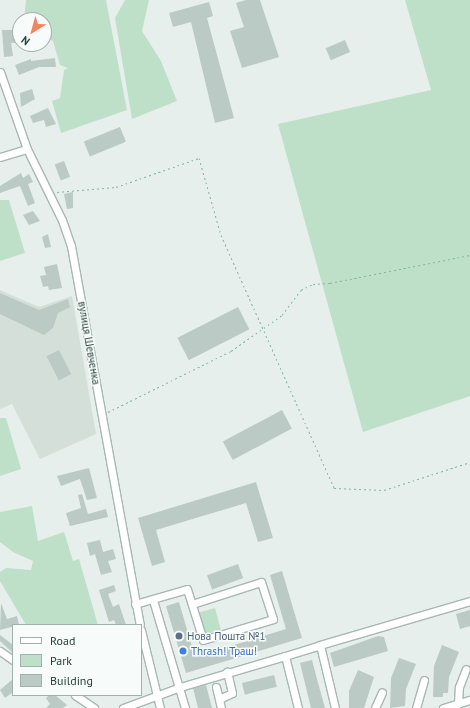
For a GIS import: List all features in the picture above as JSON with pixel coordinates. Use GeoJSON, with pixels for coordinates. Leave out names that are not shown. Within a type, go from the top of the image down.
{"type":"FeatureCollection","features":[{"type":"Feature","properties":{"kind":"street","name":"вулиця Шевченка"},"geometry":{"type":"LineString","coordinates":[[0,72],[27,149],[48,193],[70,246],[140,624]]}},
{"type":"Feature","properties":{"kind":"street"},"geometry":{"type":"LineString","coordinates":[[0,157],[27,149]]}},
{"type":"Feature","properties":{"kind":"street"},"geometry":{"type":"LineString","coordinates":[[135,604],[187,589],[203,640],[273,619],[261,582],[192,604]]}},
{"type":"Feature","properties":{"kind":"street"},"geometry":{"type":"LineString","coordinates":[[153,600],[185,708]]}},
{"type":"Feature","properties":{"kind":"street"},"geometry":{"type":"LineString","coordinates":[[123,708],[227,672],[470,601]]}},
{"type":"Feature","properties":{"kind":"street"},"geometry":{"type":"LineString","coordinates":[[142,634],[160,708]]}},
{"type":"Feature","properties":{"kind":"street"},"geometry":{"type":"LineString","coordinates":[[320,645],[335,708]]}},
{"type":"Feature","properties":{"kind":"street"},"geometry":{"type":"LineString","coordinates":[[0,651],[12,659]]}},
{"type":"Feature","properties":{"kind":"street"},"geometry":{"type":"LineString","coordinates":[[285,656],[298,708]]}},
{"type":"Feature","properties":{"kind":"street"},"geometry":{"type":"LineString","coordinates":[[455,706],[459,687],[466,669]]}},
{"type":"Feature","properties":{"kind":"street"},"geometry":{"type":"LineString","coordinates":[[219,699],[229,697],[232,692],[227,672]]}},
{"type":"Feature","properties":{"kind":"street"},"geometry":{"type":"LineString","coordinates":[[416,708],[424,680]]}},
{"type":"Feature","properties":{"kind":"street"},"geometry":{"type":"LineString","coordinates":[[216,687],[221,708]]}},
{"type":"Feature","properties":{"kind":"street"},"geometry":{"type":"LineString","coordinates":[[375,708],[382,692]]}},
{"type":"Feature","properties":{"kind":"street"},"geometry":{"type":"LineString","coordinates":[[76,696],[94,708]]}},
{"type":"Feature","properties":{"kind":"street"},"geometry":{"type":"LineString","coordinates":[[443,708],[455,706],[470,700]]}},
{"type":"Feature","properties":{"kind":"path"},"geometry":{"type":"LineString","coordinates":[[48,193],[116,187],[199,158],[221,235],[334,488],[384,490],[470,462]]}},
{"type":"Feature","properties":{"kind":"path"},"geometry":{"type":"LineString","coordinates":[[102,415],[231,351],[264,330],[282,315],[301,290],[313,284],[330,283],[470,255]]}},
{"type":"Feature","properties":{"kind":"shaded area"},"geometry":{"type":"Polygon","coordinates":[[[0,290],[39,307],[72,296],[96,434],[40,459],[12,404],[0,409],[0,290]]]}},
{"type":"Feature","properties":{"kind":"green space"},"geometry":{"type":"Polygon","coordinates":[[[26,0],[106,0],[127,110],[61,133],[52,101],[60,98],[64,70],[68,68],[60,65],[52,41],[52,12],[25,12],[26,0]]]}},
{"type":"Feature","properties":{"kind":"green space"},"geometry":{"type":"Polygon","coordinates":[[[125,0],[149,0],[142,31],[161,61],[177,101],[132,119],[115,18],[125,0]]]}},
{"type":"Feature","properties":{"kind":"green space"},"geometry":{"type":"Polygon","coordinates":[[[405,0],[470,0],[470,396],[363,432],[278,124],[431,90],[405,0]]]}},
{"type":"Feature","properties":{"kind":"green space"},"geometry":{"type":"Polygon","coordinates":[[[0,200],[9,200],[25,253],[0,261],[0,200]]]}},
{"type":"Feature","properties":{"kind":"green space"},"geometry":{"type":"Polygon","coordinates":[[[0,418],[6,418],[21,469],[0,476],[0,418]]]}},
{"type":"Feature","properties":{"kind":"green space"},"geometry":{"type":"Polygon","coordinates":[[[32,506],[38,541],[64,532],[73,561],[79,559],[98,624],[25,624],[0,581],[0,572],[6,568],[31,570],[33,561],[13,552],[0,542],[0,512],[32,506]]]}},
{"type":"Feature","properties":{"kind":"green space"},"geometry":{"type":"Polygon","coordinates":[[[215,608],[221,630],[205,635],[199,612],[215,608]]]}},
{"type":"Feature","properties":{"kind":"building"},"geometry":{"type":"Polygon","coordinates":[[[246,0],[260,0],[279,57],[242,68],[230,31],[244,27],[236,3],[246,0]]]}},
{"type":"Feature","properties":{"kind":"building"},"geometry":{"type":"Polygon","coordinates":[[[209,2],[213,16],[207,18],[234,118],[215,123],[191,22],[173,27],[169,13],[209,2]]]}},
{"type":"Feature","properties":{"kind":"building"},"geometry":{"type":"Polygon","coordinates":[[[2,30],[12,30],[11,43],[13,56],[4,57],[2,30]]]}},
{"type":"Feature","properties":{"kind":"building"},"geometry":{"type":"Polygon","coordinates":[[[345,40],[350,52],[331,60],[326,48],[345,40]]]}},
{"type":"Feature","properties":{"kind":"building"},"geometry":{"type":"Polygon","coordinates":[[[55,58],[56,67],[39,67],[19,75],[15,65],[31,59],[31,61],[55,58]]]}},
{"type":"Feature","properties":{"kind":"building"},"geometry":{"type":"Polygon","coordinates":[[[32,89],[35,99],[21,107],[20,93],[32,89]]]}},
{"type":"Feature","properties":{"kind":"building"},"geometry":{"type":"Polygon","coordinates":[[[48,108],[56,124],[46,127],[44,120],[33,123],[30,116],[48,108]]]}},
{"type":"Feature","properties":{"kind":"building"},"geometry":{"type":"Polygon","coordinates":[[[120,127],[126,142],[90,156],[84,142],[120,127]]]}},
{"type":"Feature","properties":{"kind":"building"},"geometry":{"type":"Polygon","coordinates":[[[64,161],[70,177],[61,180],[55,165],[64,161]]]}},
{"type":"Feature","properties":{"kind":"building"},"geometry":{"type":"Polygon","coordinates":[[[21,173],[23,178],[29,174],[33,182],[28,184],[35,203],[28,206],[20,186],[0,193],[0,186],[21,173]]]}},
{"type":"Feature","properties":{"kind":"building"},"geometry":{"type":"Polygon","coordinates":[[[73,192],[73,208],[67,209],[64,194],[73,192]]]}},
{"type":"Feature","properties":{"kind":"building"},"geometry":{"type":"Polygon","coordinates":[[[33,211],[40,221],[29,225],[23,215],[33,211]]]}},
{"type":"Feature","properties":{"kind":"building"},"geometry":{"type":"Polygon","coordinates":[[[48,234],[51,247],[45,248],[42,237],[48,234]]]}},
{"type":"Feature","properties":{"kind":"building"},"geometry":{"type":"Polygon","coordinates":[[[57,264],[62,288],[49,290],[48,286],[43,287],[40,276],[46,275],[44,267],[57,264]]]}},
{"type":"Feature","properties":{"kind":"building"},"geometry":{"type":"Polygon","coordinates":[[[0,293],[39,310],[68,299],[70,307],[58,313],[53,328],[44,335],[0,314],[0,293]]]}},
{"type":"Feature","properties":{"kind":"building"},"geometry":{"type":"Polygon","coordinates":[[[238,307],[249,329],[189,360],[177,338],[238,307]]]}},
{"type":"Feature","properties":{"kind":"building"},"geometry":{"type":"Polygon","coordinates":[[[59,350],[71,374],[59,380],[47,356],[59,350]]]}},
{"type":"Feature","properties":{"kind":"building"},"geometry":{"type":"Polygon","coordinates":[[[282,410],[292,429],[233,460],[223,441],[282,410]]]}},
{"type":"Feature","properties":{"kind":"building"},"geometry":{"type":"Polygon","coordinates":[[[89,468],[97,498],[87,500],[80,479],[61,486],[57,476],[89,468]]]}},
{"type":"Feature","properties":{"kind":"building"},"geometry":{"type":"Polygon","coordinates":[[[256,482],[273,538],[258,542],[246,503],[156,530],[165,562],[152,566],[138,518],[256,482]]]}},
{"type":"Feature","properties":{"kind":"building"},"geometry":{"type":"Polygon","coordinates":[[[82,494],[88,514],[106,509],[108,517],[70,526],[66,513],[81,508],[78,495],[82,494]]]}},
{"type":"Feature","properties":{"kind":"building"},"geometry":{"type":"Polygon","coordinates":[[[100,540],[103,552],[113,549],[116,559],[108,561],[112,572],[101,575],[95,554],[90,556],[87,543],[100,540]]]}},
{"type":"Feature","properties":{"kind":"building"},"geometry":{"type":"Polygon","coordinates":[[[238,564],[243,578],[212,589],[207,575],[238,564]]]}},
{"type":"Feature","properties":{"kind":"building"},"geometry":{"type":"Polygon","coordinates":[[[282,571],[302,638],[186,673],[166,606],[179,602],[195,657],[286,629],[270,575],[282,571]]]}},
{"type":"Feature","properties":{"kind":"building"},"geometry":{"type":"Polygon","coordinates":[[[114,585],[116,591],[108,594],[113,607],[119,604],[126,624],[116,624],[114,620],[109,622],[99,590],[114,585]]]}},
{"type":"Feature","properties":{"kind":"building"},"geometry":{"type":"Polygon","coordinates":[[[1,603],[7,619],[17,616],[19,624],[12,624],[12,627],[0,630],[1,603]]]}},
{"type":"Feature","properties":{"kind":"building"},"geometry":{"type":"Polygon","coordinates":[[[470,610],[470,626],[460,629],[456,614],[470,610]]]}},
{"type":"Feature","properties":{"kind":"building"},"geometry":{"type":"Polygon","coordinates":[[[0,635],[12,644],[12,652],[0,641],[0,635]]]}},
{"type":"Feature","properties":{"kind":"building"},"geometry":{"type":"Polygon","coordinates":[[[378,636],[384,637],[388,651],[334,667],[330,653],[378,636]]]}},
{"type":"Feature","properties":{"kind":"building"},"geometry":{"type":"Polygon","coordinates":[[[442,645],[459,652],[449,677],[448,693],[443,693],[443,697],[433,697],[434,666],[442,645]]]}},
{"type":"Feature","properties":{"kind":"building"},"geometry":{"type":"Polygon","coordinates":[[[399,658],[416,664],[406,689],[405,706],[390,708],[391,678],[399,658]]]}},
{"type":"Feature","properties":{"kind":"building"},"geometry":{"type":"Polygon","coordinates":[[[312,660],[325,708],[311,708],[300,663],[312,660]]]}},
{"type":"Feature","properties":{"kind":"building"},"geometry":{"type":"Polygon","coordinates":[[[358,670],[374,677],[364,708],[349,708],[349,691],[358,670]]]}},
{"type":"Feature","properties":{"kind":"building"},"geometry":{"type":"Polygon","coordinates":[[[274,675],[277,687],[245,695],[242,683],[274,675]]]}},
{"type":"Feature","properties":{"kind":"building"},"geometry":{"type":"Polygon","coordinates":[[[12,680],[12,693],[5,698],[0,690],[12,680]]]}},
{"type":"Feature","properties":{"kind":"building"},"geometry":{"type":"Polygon","coordinates":[[[206,685],[212,708],[198,708],[193,688],[206,685]]]}},
{"type":"Feature","properties":{"kind":"building"},"geometry":{"type":"Polygon","coordinates":[[[48,696],[56,696],[67,705],[63,708],[46,708],[50,704],[46,698],[48,696]]]}},
{"type":"Feature","properties":{"kind":"place","name":"Нова Пошта №1"},"geometry":{"type":"Point","coordinates":[179,636]}},
{"type":"Feature","properties":{"kind":"place","name":"Thrash! Траш!"},"geometry":{"type":"Point","coordinates":[183,651]}}]}
